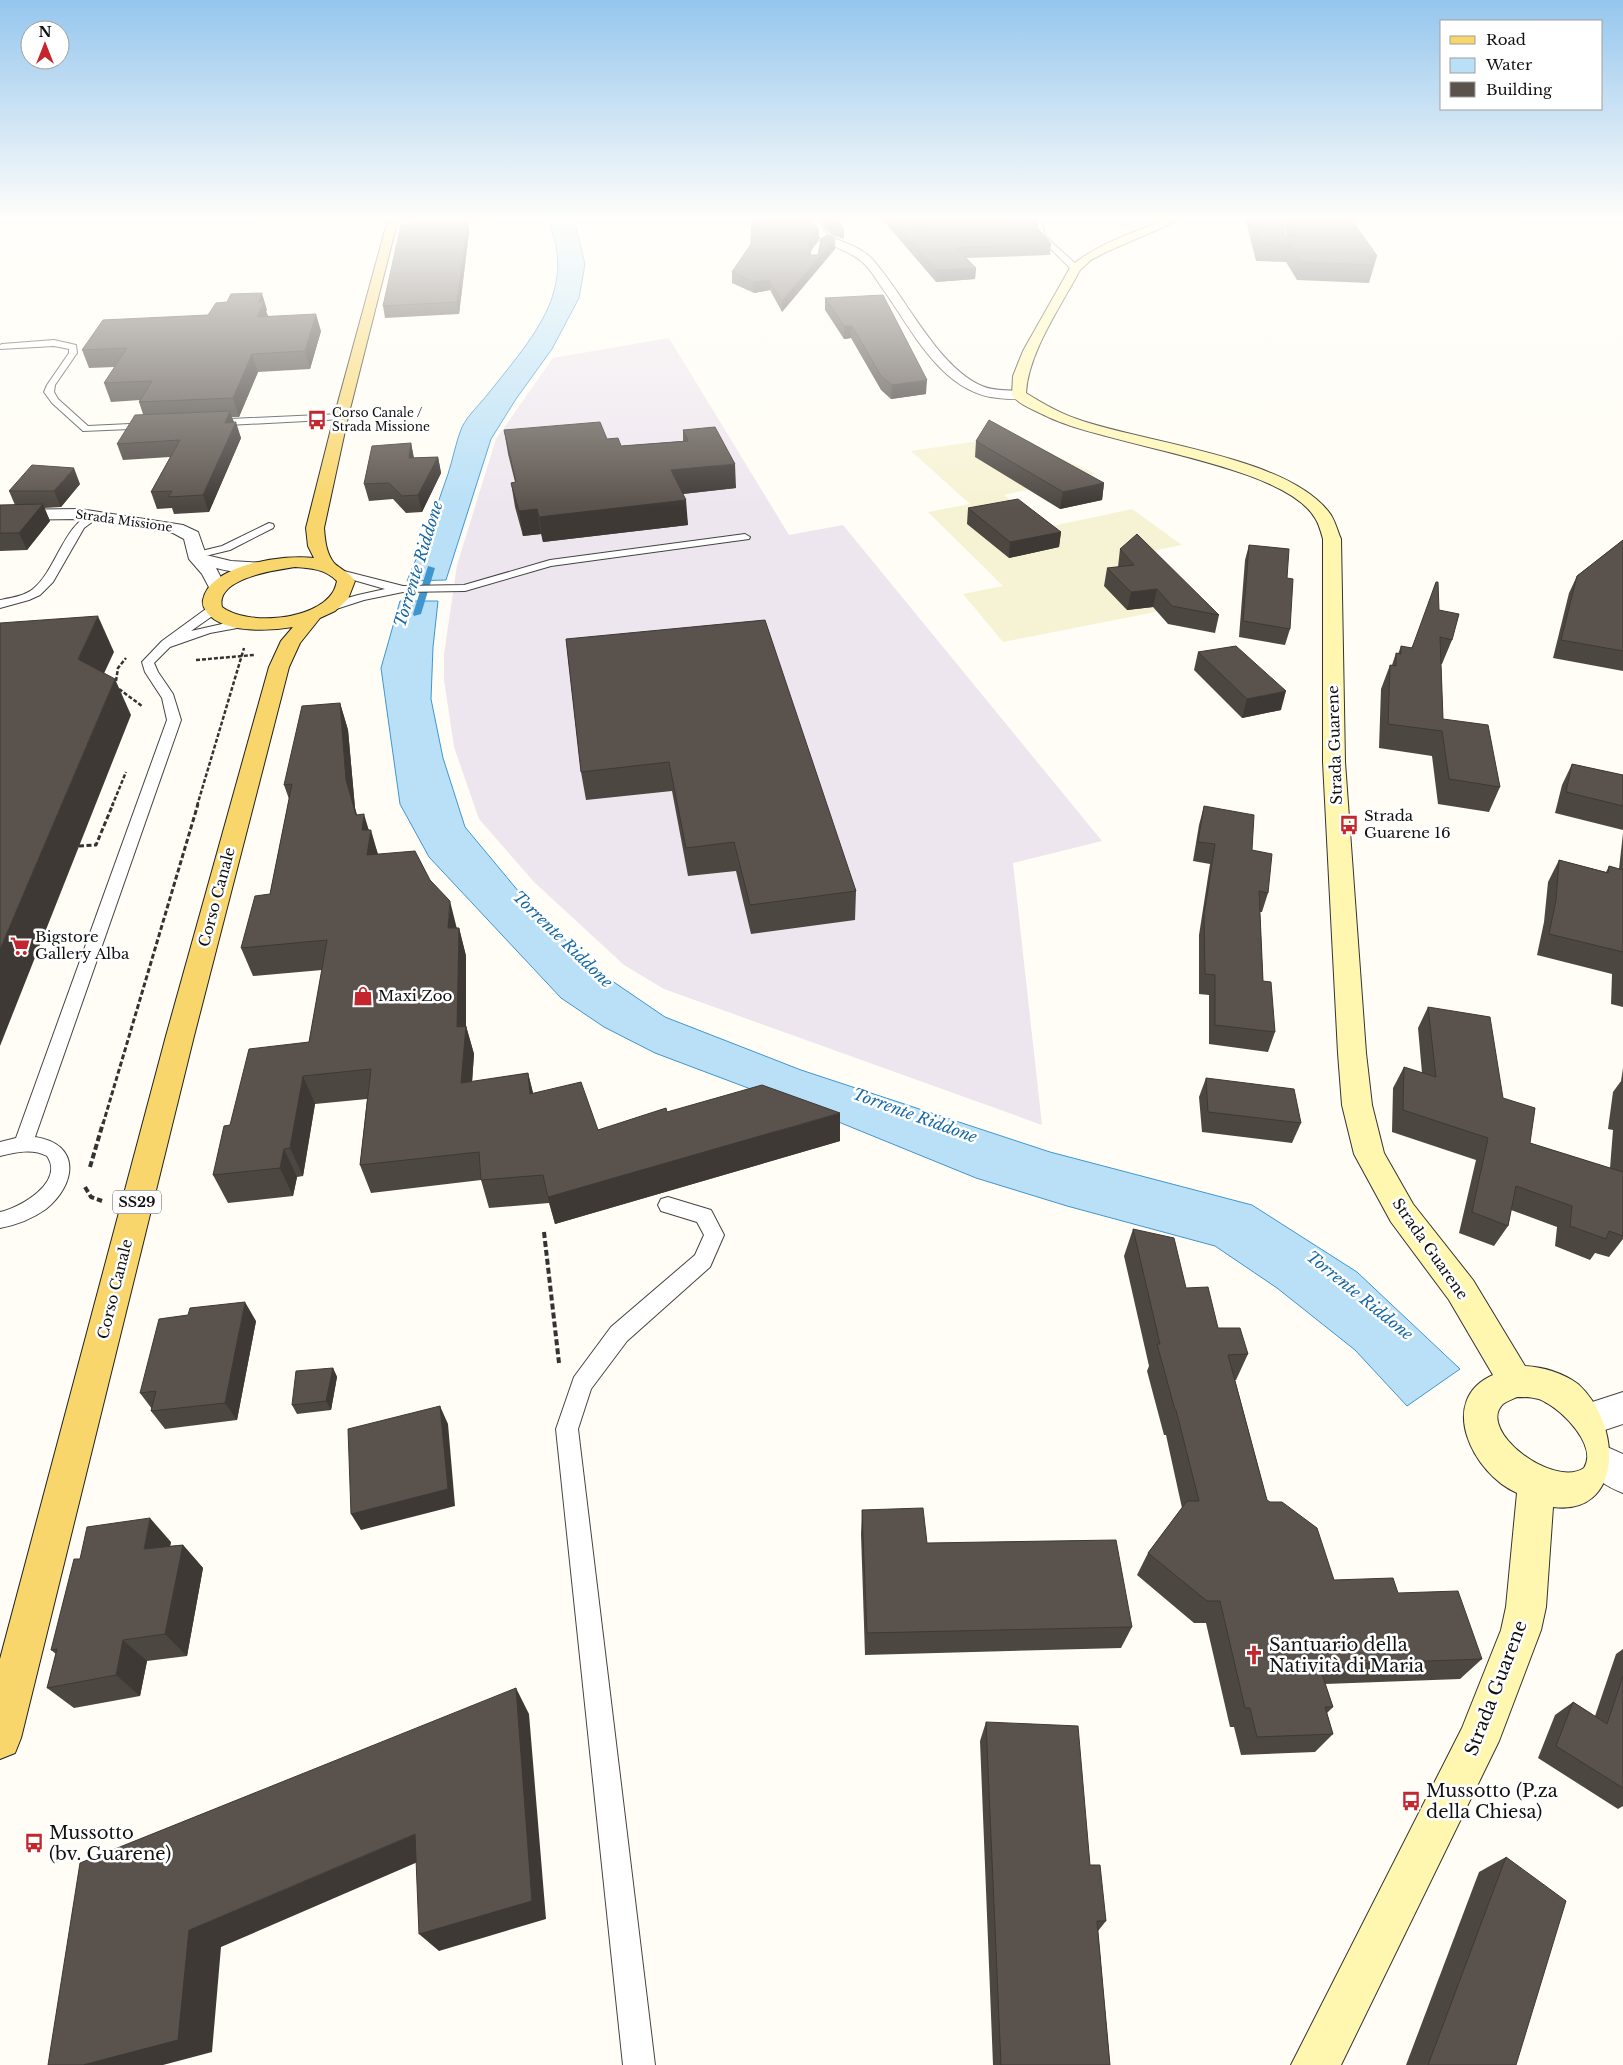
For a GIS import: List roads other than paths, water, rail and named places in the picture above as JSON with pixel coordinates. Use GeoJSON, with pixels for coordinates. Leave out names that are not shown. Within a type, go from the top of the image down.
{"type":"FeatureCollection","features":[{"type":"Feature","properties":{"kind":"main road","name":"Corso Canale"},"geometry":{"type":"LineString","coordinates":[[270,661],[321,611],[339,599],[345,590],[346,581],[334,570],[316,546],[315,528],[368,315]]}},
{"type":"Feature","properties":{"kind":"main road"},"geometry":{"type":"LineString","coordinates":[[1020,395],[1020,376],[1030,351],[1049,315]]}},
{"type":"Feature","properties":{"kind":"main road","name":"Strada Guarene"},"geometry":{"type":"LineString","coordinates":[[1020,395],[1037,406],[1074,423],[1184,452],[1268,478],[1298,492],[1321,513],[1332,539],[1334,762],[1352,1053],[1357,1105],[1369,1154],[1402,1214],[1461,1290],[1515,1381]]}},
{"type":"Feature","properties":{"kind":"main road","name":"Corso Canale"},"geometry":{"type":"LineString","coordinates":[[218,589],[228,580],[268,565],[295,550],[315,528]]}},
{"type":"Feature","properties":{"kind":"main road","name":"Corso Canale"},"geometry":{"type":"LineString","coordinates":[[268,565],[303,563],[334,570]]}},
{"type":"Feature","properties":{"kind":"main road"},"geometry":{"type":"LineString","coordinates":[[214,608],[212,603],[213,596],[218,589]]}},
{"type":"Feature","properties":{"kind":"main road","name":"Corso Canale"},"geometry":{"type":"LineString","coordinates":[[0,1738],[180,1036],[274,645],[270,634],[249,624],[227,619],[214,608]]}},
{"type":"Feature","properties":{"kind":"main road","name":"Corso Canale"},"geometry":{"type":"LineString","coordinates":[[249,624],[288,621],[321,611]]}},
{"type":"Feature","properties":{"kind":"main road"},"geometry":{"type":"LineString","coordinates":[[1515,1381],[1535,1382],[1556,1389],[1576,1402],[1608,1413],[1602,1434],[1615,1469],[1590,1486],[1575,1491],[1556,1491],[1536,1485],[1516,1474],[1499,1459],[1486,1441],[1480,1424],[1480,1407],[1486,1394],[1498,1385],[1515,1381]]}},
{"type":"Feature","properties":{"kind":"main road","name":"Strada Guarene"},"geometry":{"type":"LineString","coordinates":[[1316,2065],[1478,1741],[1521,1630],[1526,1607],[1536,1485]]}},
{"type":"Feature","properties":{"kind":"street"},"geometry":{"type":"LineString","coordinates":[[907,315],[951,371],[972,387],[992,394],[1020,395]]}},
{"type":"Feature","properties":{"kind":"street","name":"Strada Missione"},"geometry":{"type":"LineString","coordinates":[[0,515],[64,513],[178,529],[192,536],[197,557],[210,572],[218,589]]}},
{"type":"Feature","properties":{"kind":"street"},"geometry":{"type":"LineString","coordinates":[[197,557],[231,566],[268,565]]}},
{"type":"Feature","properties":{"kind":"lane"},"geometry":{"type":"LineString","coordinates":[[2,347],[54,343],[73,347],[73,353],[51,384],[49,392],[55,401],[86,429],[164,425]]}},
{"type":"Feature","properties":{"kind":"lane"},"geometry":{"type":"LineString","coordinates":[[204,423],[341,417]]}},
{"type":"Feature","properties":{"kind":"lane"},"geometry":{"type":"LineString","coordinates":[[0,604],[25,598],[36,593],[47,582],[80,526],[95,516]]}},
{"type":"Feature","properties":{"kind":"lane"},"geometry":{"type":"LineString","coordinates":[[197,557],[226,548],[269,526]]}},
{"type":"Feature","properties":{"kind":"lane"},"geometry":{"type":"LineString","coordinates":[[321,611],[362,597],[403,589],[465,588],[550,563],[745,536]]}},
{"type":"Feature","properties":{"kind":"lane"},"geometry":{"type":"LineString","coordinates":[[334,570],[378,584],[403,589]]}},
{"type":"Feature","properties":{"kind":"lane"},"geometry":{"type":"LineString","coordinates":[[23,1144],[174,720],[172,703],[162,686],[150,672],[148,662],[166,644],[214,608]]}},
{"type":"Feature","properties":{"kind":"lane"},"geometry":{"type":"LineString","coordinates":[[166,644],[207,630],[249,624]]}},
{"type":"Feature","properties":{"kind":"lane"},"geometry":{"type":"LineString","coordinates":[[0,1149],[23,1144],[38,1144],[50,1149],[58,1156],[61,1167],[58,1179],[50,1191],[38,1203],[23,1213],[0,1220]]}},
{"type":"Feature","properties":{"kind":"lane"},"geometry":{"type":"LineString","coordinates":[[638,2065],[567,1429],[582,1384],[619,1334],[703,1262],[714,1235],[704,1216],[668,1205]]}},
{"type":"Feature","properties":{"kind":"water"},"geometry":{"type":"Polygon","coordinates":[[[545,315],[570,315],[552,349],[516,399],[491,439],[446,580],[407,581],[439,501],[462,427],[534,334],[545,315]]]}},
{"type":"Feature","properties":{"kind":"water"},"geometry":{"type":"Polygon","coordinates":[[[400,601],[438,601],[433,647],[431,699],[443,758],[465,827],[534,910],[599,972],[665,1017],[801,1070],[1050,1152],[1252,1205],[1357,1272],[1460,1369],[1407,1406],[1355,1350],[1277,1288],[1215,1246],[1067,1206],[976,1178],[841,1123],[655,1053],[604,1027],[561,998],[429,857],[400,804],[381,668],[400,601]]]}},
{"type":"Feature","properties":{"kind":"waterway","name":"Torrente Riddone"},"geometry":{"type":"LineString","coordinates":[[417,614],[431,568]]}},
{"type":"Feature","properties":{"kind":"place","name":"Corso Canale / Strada Missione"},"geometry":{"type":"Point","coordinates":[317,420]}},
{"type":"Feature","properties":{"kind":"place","name":"Strada Guarene 16"},"geometry":{"type":"Point","coordinates":[1349,825]}},
{"type":"Feature","properties":{"kind":"place","name":"Bigstore Gallery Alba"},"geometry":{"type":"Point","coordinates":[20,946]}},
{"type":"Feature","properties":{"kind":"place","name":"Maxi Zoo"},"geometry":{"type":"Point","coordinates":[363,996]}},
{"type":"Feature","properties":{"kind":"place","name":"Santuario della Natività di Maria"},"geometry":{"type":"Point","coordinates":[1254,1655]}},
{"type":"Feature","properties":{"kind":"place","name":"Mussotto (P.za della Chiesa)"},"geometry":{"type":"Point","coordinates":[1411,1801]}},
{"type":"Feature","properties":{"kind":"place","name":"Mussotto (bv. Guarene)"},"geometry":{"type":"Point","coordinates":[34,1843]}}]}
